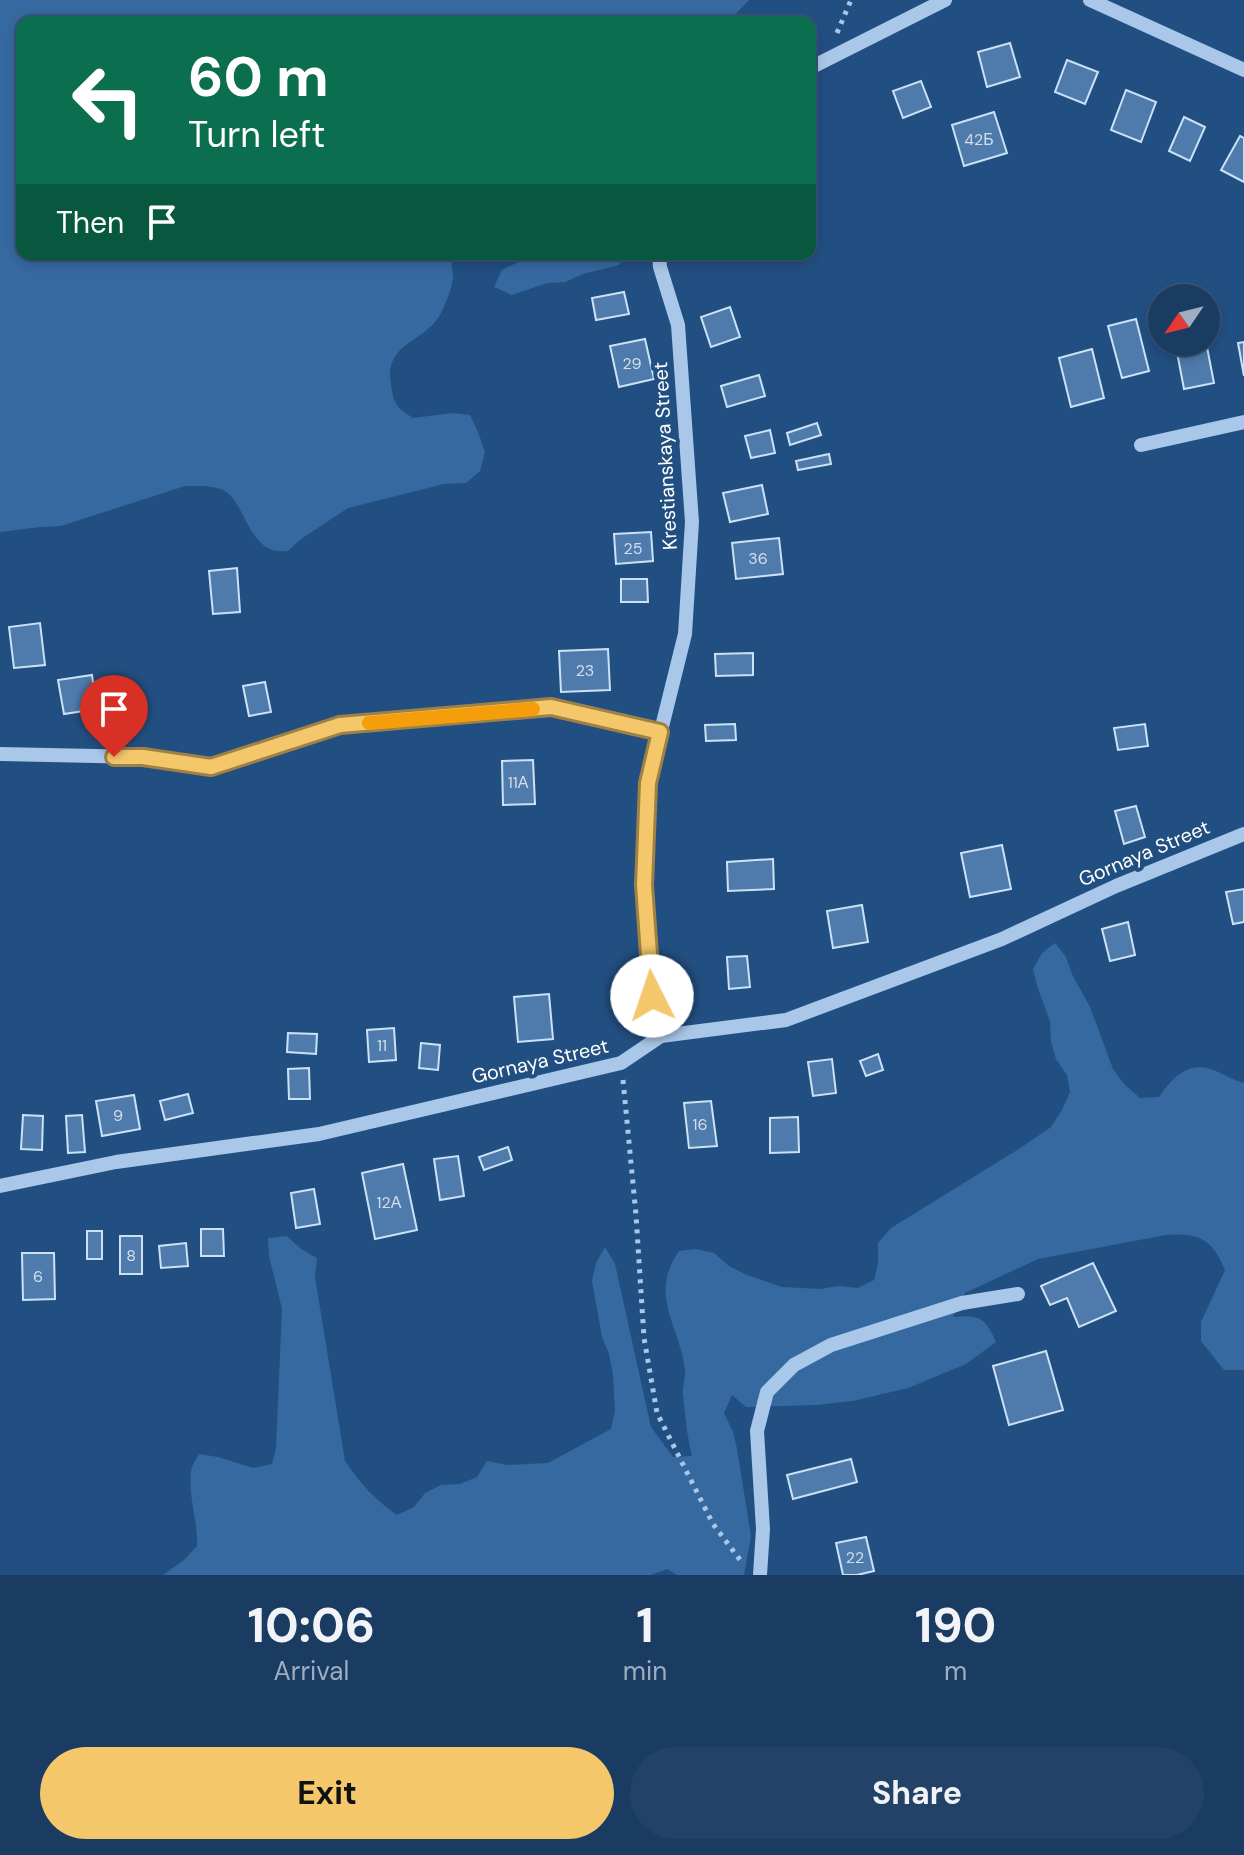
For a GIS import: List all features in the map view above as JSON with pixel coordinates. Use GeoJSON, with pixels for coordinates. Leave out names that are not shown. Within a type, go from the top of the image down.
{"type":"FeatureCollection","features":[{"type":"Feature","properties":{"kind":"street"},"geometry":{"type":"LineString","coordinates":[[816,65],[945,0]]}},
{"type":"Feature","properties":{"kind":"street"},"geometry":{"type":"LineString","coordinates":[[1090,0],[1244,70]]}},
{"type":"Feature","properties":{"kind":"street","name":"Krestianskaya Street"},"geometry":{"type":"LineString","coordinates":[[659,260],[678,325],[692,522],[685,634],[648,783],[644,885],[652,996],[661,1036]]}},
{"type":"Feature","properties":{"kind":"street"},"geometry":{"type":"LineString","coordinates":[[1141,445],[1244,422]]}},
{"type":"Feature","properties":{"kind":"street"},"geometry":{"type":"LineString","coordinates":[[0,754],[143,757],[211,767],[340,725],[551,707],[660,732]]}},
{"type":"Feature","properties":{"kind":"street","name":"Gornaya Street"},"geometry":{"type":"LineString","coordinates":[[0,1186],[116,1162],[319,1134],[621,1063],[661,1036],[786,1020],[1002,939],[1116,886],[1244,834]]}},
{"type":"Feature","properties":{"kind":"street"},"geometry":{"type":"LineString","coordinates":[[760,1575],[763,1529],[757,1431],[767,1392],[794,1365],[831,1345],[962,1303],[1018,1294]]}},
{"type":"Feature","properties":{"kind":"path"},"geometry":{"type":"LineString","coordinates":[[621,1063],[644,1338],[657,1413],[713,1524],[744,1565]]}},
{"type":"Feature","properties":{"kind":"shaded area"},"geometry":{"type":"Polygon","coordinates":[[[0,0],[749,0],[734,16],[16,16],[16,260],[453,260],[453,278],[441,313],[426,331],[393,359],[390,370],[393,397],[397,405],[413,418],[452,413],[470,415],[485,452],[480,471],[466,483],[444,484],[348,508],[288,551],[274,551],[262,544],[230,495],[219,488],[204,486],[185,486],[61,526],[0,532],[0,0]]]}},
{"type":"Feature","properties":{"kind":"shaded area"},"geometry":{"type":"Polygon","coordinates":[[[523,260],[622,260],[619,265],[512,295],[494,287],[502,270],[523,260]]]}},
{"type":"Feature","properties":{"kind":"shaded area"},"geometry":{"type":"Polygon","coordinates":[[[1055,943],[1066,957],[1090,1007],[1113,1069],[1140,1098],[1159,1097],[1173,1079],[1192,1068],[1207,1068],[1244,1083],[1244,1370],[1224,1370],[1201,1341],[1201,1322],[1225,1270],[1215,1251],[1203,1240],[1187,1235],[1166,1235],[1038,1259],[965,1293],[953,1317],[980,1319],[996,1342],[966,1364],[908,1388],[853,1401],[746,1407],[732,1395],[724,1413],[737,1449],[751,1536],[744,1575],[677,1575],[667,1569],[651,1575],[163,1575],[197,1546],[190,1481],[199,1454],[253,1468],[272,1464],[276,1448],[282,1309],[269,1256],[268,1238],[287,1236],[317,1258],[315,1277],[345,1461],[368,1491],[397,1515],[414,1507],[425,1493],[441,1485],[460,1484],[477,1477],[487,1461],[507,1465],[548,1463],[611,1429],[615,1411],[613,1375],[602,1337],[592,1281],[596,1263],[605,1247],[615,1264],[651,1427],[673,1457],[692,1456],[683,1394],[685,1370],[666,1297],[670,1267],[679,1251],[696,1249],[714,1253],[729,1266],[747,1275],[782,1287],[858,1288],[874,1280],[878,1243],[891,1228],[1051,1127],[1062,1110],[1070,1092],[1067,1075],[1056,1059],[1050,1021],[1033,969],[1042,953],[1055,943]]]}},
{"type":"Feature","properties":{"kind":"building"},"geometry":{"type":"Polygon","coordinates":[[[1010,43],[1020,77],[987,87],[978,52],[1010,43]]]}},
{"type":"Feature","properties":{"kind":"building"},"geometry":{"type":"Polygon","coordinates":[[[1067,60],[1098,72],[1085,104],[1055,92],[1067,60]]]}},
{"type":"Feature","properties":{"kind":"building"},"geometry":{"type":"Polygon","coordinates":[[[921,81],[931,107],[903,118],[893,91],[921,81]]]}},
{"type":"Feature","properties":{"kind":"building"},"geometry":{"type":"Polygon","coordinates":[[[1126,90],[1156,102],[1141,142],[1111,130],[1126,90]]]}},
{"type":"Feature","properties":{"kind":"building"},"geometry":{"type":"Polygon","coordinates":[[[994,112],[1007,153],[964,166],[952,125],[994,112]]]}},
{"type":"Feature","properties":{"kind":"building"},"geometry":{"type":"Polygon","coordinates":[[[1184,117],[1205,127],[1190,161],[1169,151],[1184,117]]]}},
{"type":"Feature","properties":{"kind":"building"},"geometry":{"type":"Polygon","coordinates":[[[1240,136],[1244,138],[1244,182],[1221,170],[1240,136]]]}},
{"type":"Feature","properties":{"kind":"building"},"geometry":{"type":"Polygon","coordinates":[[[624,292],[629,314],[596,320],[592,298],[624,292]]]}},
{"type":"Feature","properties":{"kind":"building"},"geometry":{"type":"Polygon","coordinates":[[[730,307],[740,337],[711,347],[701,317],[730,307]]]}},
{"type":"Feature","properties":{"kind":"building"},"geometry":{"type":"Polygon","coordinates":[[[1136,319],[1149,371],[1122,378],[1108,326],[1136,319]]]}},
{"type":"Feature","properties":{"kind":"building"},"geometry":{"type":"Polygon","coordinates":[[[645,339],[654,379],[619,387],[610,346],[645,339]]]}},
{"type":"Feature","properties":{"kind":"building"},"geometry":{"type":"Polygon","coordinates":[[[1244,342],[1244,376],[1238,343],[1244,342]]]}},
{"type":"Feature","properties":{"kind":"building"},"geometry":{"type":"Polygon","coordinates":[[[1092,349],[1104,398],[1071,407],[1059,358],[1092,349]]]}},
{"type":"Feature","properties":{"kind":"building"},"geometry":{"type":"Polygon","coordinates":[[[1178,356],[1209,356],[1214,383],[1184,389],[1178,356]]]}},
{"type":"Feature","properties":{"kind":"building"},"geometry":{"type":"Polygon","coordinates":[[[759,375],[765,396],[727,407],[721,386],[759,375]]]}},
{"type":"Feature","properties":{"kind":"building"},"geometry":{"type":"Polygon","coordinates":[[[817,423],[821,435],[790,445],[787,433],[817,423]]]}},
{"type":"Feature","properties":{"kind":"building"},"geometry":{"type":"Polygon","coordinates":[[[770,430],[775,453],[751,458],[745,436],[770,430]]]}},
{"type":"Feature","properties":{"kind":"building"},"geometry":{"type":"Polygon","coordinates":[[[829,454],[831,464],[798,470],[796,461],[829,454]]]}},
{"type":"Feature","properties":{"kind":"building"},"geometry":{"type":"Polygon","coordinates":[[[762,485],[768,514],[730,522],[723,493],[762,485]]]}},
{"type":"Feature","properties":{"kind":"building"},"geometry":{"type":"Polygon","coordinates":[[[651,532],[653,561],[616,564],[614,534],[651,532]]]}},
{"type":"Feature","properties":{"kind":"building"},"geometry":{"type":"Polygon","coordinates":[[[779,538],[783,574],[736,579],[732,543],[779,538]]]}},
{"type":"Feature","properties":{"kind":"building"},"geometry":{"type":"Polygon","coordinates":[[[237,568],[240,612],[213,614],[209,571],[237,568]]]}},
{"type":"Feature","properties":{"kind":"building"},"geometry":{"type":"Polygon","coordinates":[[[621,579],[647,579],[648,602],[621,602],[621,579]]]}},
{"type":"Feature","properties":{"kind":"building"},"geometry":{"type":"Polygon","coordinates":[[[40,623],[45,665],[14,668],[9,627],[40,623]]]}},
{"type":"Feature","properties":{"kind":"building"},"geometry":{"type":"Polygon","coordinates":[[[608,649],[610,690],[561,692],[559,651],[608,649]]]}},
{"type":"Feature","properties":{"kind":"building"},"geometry":{"type":"Polygon","coordinates":[[[753,653],[753,675],[716,676],[715,654],[753,653]]]}},
{"type":"Feature","properties":{"kind":"building"},"geometry":{"type":"Polygon","coordinates":[[[92,675],[97,709],[64,714],[58,680],[92,675]]]}},
{"type":"Feature","properties":{"kind":"building"},"geometry":{"type":"Polygon","coordinates":[[[265,682],[271,712],[249,716],[243,686],[265,682]]]}},
{"type":"Feature","properties":{"kind":"building"},"geometry":{"type":"Polygon","coordinates":[[[735,724],[736,740],[706,741],[705,725],[735,724]]]}},
{"type":"Feature","properties":{"kind":"building"},"geometry":{"type":"Polygon","coordinates":[[[1145,724],[1148,746],[1118,750],[1114,728],[1145,724]]]}},
{"type":"Feature","properties":{"kind":"building"},"geometry":{"type":"Polygon","coordinates":[[[533,760],[535,804],[503,805],[502,761],[533,760]]]}},
{"type":"Feature","properties":{"kind":"building"},"geometry":{"type":"Polygon","coordinates":[[[1136,806],[1145,837],[1124,844],[1115,811],[1136,806]]]}},
{"type":"Feature","properties":{"kind":"building"},"geometry":{"type":"Polygon","coordinates":[[[1002,845],[1011,889],[970,897],[961,853],[1002,845]]]}},
{"type":"Feature","properties":{"kind":"building"},"geometry":{"type":"Polygon","coordinates":[[[773,859],[774,889],[728,891],[727,862],[773,859]]]}},
{"type":"Feature","properties":{"kind":"building"},"geometry":{"type":"Polygon","coordinates":[[[1244,889],[1244,922],[1233,924],[1226,892],[1244,889]]]}},
{"type":"Feature","properties":{"kind":"building"},"geometry":{"type":"Polygon","coordinates":[[[862,905],[868,942],[833,948],[827,911],[862,905]]]}},
{"type":"Feature","properties":{"kind":"building"},"geometry":{"type":"Polygon","coordinates":[[[1128,922],[1135,955],[1110,961],[1102,929],[1128,922]]]}},
{"type":"Feature","properties":{"kind":"building"},"geometry":{"type":"Polygon","coordinates":[[[747,956],[750,987],[729,989],[727,957],[747,956]]]}},
{"type":"Feature","properties":{"kind":"building"},"geometry":{"type":"Polygon","coordinates":[[[549,994],[553,1039],[518,1042],[514,997],[549,994]]]}},
{"type":"Feature","properties":{"kind":"building"},"geometry":{"type":"Polygon","coordinates":[[[394,1028],[396,1060],[369,1062],[367,1030],[394,1028]]]}},
{"type":"Feature","properties":{"kind":"building"},"geometry":{"type":"Polygon","coordinates":[[[288,1033],[317,1034],[316,1054],[287,1052],[288,1033]]]}},
{"type":"Feature","properties":{"kind":"building"},"geometry":{"type":"Polygon","coordinates":[[[421,1043],[440,1045],[438,1070],[419,1068],[421,1043]]]}},
{"type":"Feature","properties":{"kind":"building"},"geometry":{"type":"Polygon","coordinates":[[[878,1054],[883,1070],[866,1076],[860,1061],[878,1054]]]}},
{"type":"Feature","properties":{"kind":"building"},"geometry":{"type":"Polygon","coordinates":[[[832,1059],[836,1093],[813,1096],[808,1062],[832,1059]]]}},
{"type":"Feature","properties":{"kind":"building"},"geometry":{"type":"Polygon","coordinates":[[[309,1068],[310,1099],[289,1099],[288,1069],[309,1068]]]}},
{"type":"Feature","properties":{"kind":"building"},"geometry":{"type":"Polygon","coordinates":[[[188,1094],[193,1113],[165,1120],[160,1101],[188,1094]]]}},
{"type":"Feature","properties":{"kind":"building"},"geometry":{"type":"Polygon","coordinates":[[[134,1095],[140,1129],[102,1136],[96,1101],[134,1095]]]}},
{"type":"Feature","properties":{"kind":"building"},"geometry":{"type":"Polygon","coordinates":[[[711,1101],[717,1146],[689,1148],[684,1103],[711,1101]]]}},
{"type":"Feature","properties":{"kind":"building"},"geometry":{"type":"Polygon","coordinates":[[[23,1115],[43,1116],[42,1150],[21,1149],[23,1115]]]}},
{"type":"Feature","properties":{"kind":"building"},"geometry":{"type":"Polygon","coordinates":[[[82,1115],[85,1152],[68,1153],[66,1116],[82,1115]]]}},
{"type":"Feature","properties":{"kind":"building"},"geometry":{"type":"Polygon","coordinates":[[[798,1117],[799,1152],[770,1153],[770,1118],[798,1117]]]}},
{"type":"Feature","properties":{"kind":"building"},"geometry":{"type":"Polygon","coordinates":[[[508,1147],[512,1160],[484,1170],[479,1157],[508,1147]]]}},
{"type":"Feature","properties":{"kind":"building"},"geometry":{"type":"Polygon","coordinates":[[[458,1156],[464,1196],[440,1200],[434,1159],[458,1156]]]}},
{"type":"Feature","properties":{"kind":"building"},"geometry":{"type":"Polygon","coordinates":[[[403,1164],[417,1230],[375,1239],[362,1173],[403,1164]]]}},
{"type":"Feature","properties":{"kind":"building"},"geometry":{"type":"Polygon","coordinates":[[[314,1189],[320,1224],[296,1228],[291,1193],[314,1189]]]}},
{"type":"Feature","properties":{"kind":"building"},"geometry":{"type":"Polygon","coordinates":[[[201,1229],[223,1229],[224,1256],[201,1256],[201,1229]]]}},
{"type":"Feature","properties":{"kind":"building"},"geometry":{"type":"Polygon","coordinates":[[[87,1231],[102,1231],[102,1259],[87,1259],[87,1231]]]}},
{"type":"Feature","properties":{"kind":"building"},"geometry":{"type":"Polygon","coordinates":[[[120,1236],[142,1236],[142,1274],[120,1274],[120,1236]]]}},
{"type":"Feature","properties":{"kind":"building"},"geometry":{"type":"Polygon","coordinates":[[[186,1243],[188,1266],[161,1268],[159,1246],[186,1243]]]}},
{"type":"Feature","properties":{"kind":"building"},"geometry":{"type":"Polygon","coordinates":[[[22,1253],[54,1253],[55,1299],[23,1300],[22,1253]]]}},
{"type":"Feature","properties":{"kind":"building"},"geometry":{"type":"Polygon","coordinates":[[[1093,1263],[1116,1311],[1079,1327],[1067,1298],[1050,1305],[1041,1286],[1093,1263]]]}},
{"type":"Feature","properties":{"kind":"building"},"geometry":{"type":"Polygon","coordinates":[[[1046,1351],[1063,1410],[1009,1425],[993,1366],[1046,1351]]]}},
{"type":"Feature","properties":{"kind":"building"},"geometry":{"type":"Polygon","coordinates":[[[851,1459],[857,1482],[793,1499],[787,1475],[851,1459]]]}},
{"type":"Feature","properties":{"kind":"building"},"geometry":{"type":"Polygon","coordinates":[[[866,1537],[874,1571],[843,1575],[836,1543],[866,1537]]]}},
{"type":"Feature","properties":{"kind":"slow traffic"},"geometry":{"type":"LineString","coordinates":[[369,723],[533,709]]}},
{"type":"Feature","properties":{"kind":"route"},"geometry":{"type":"LineString","coordinates":[[114,757],[143,757],[211,767],[340,725],[551,707],[660,732],[648,783],[644,885],[652,996]]}}]}
